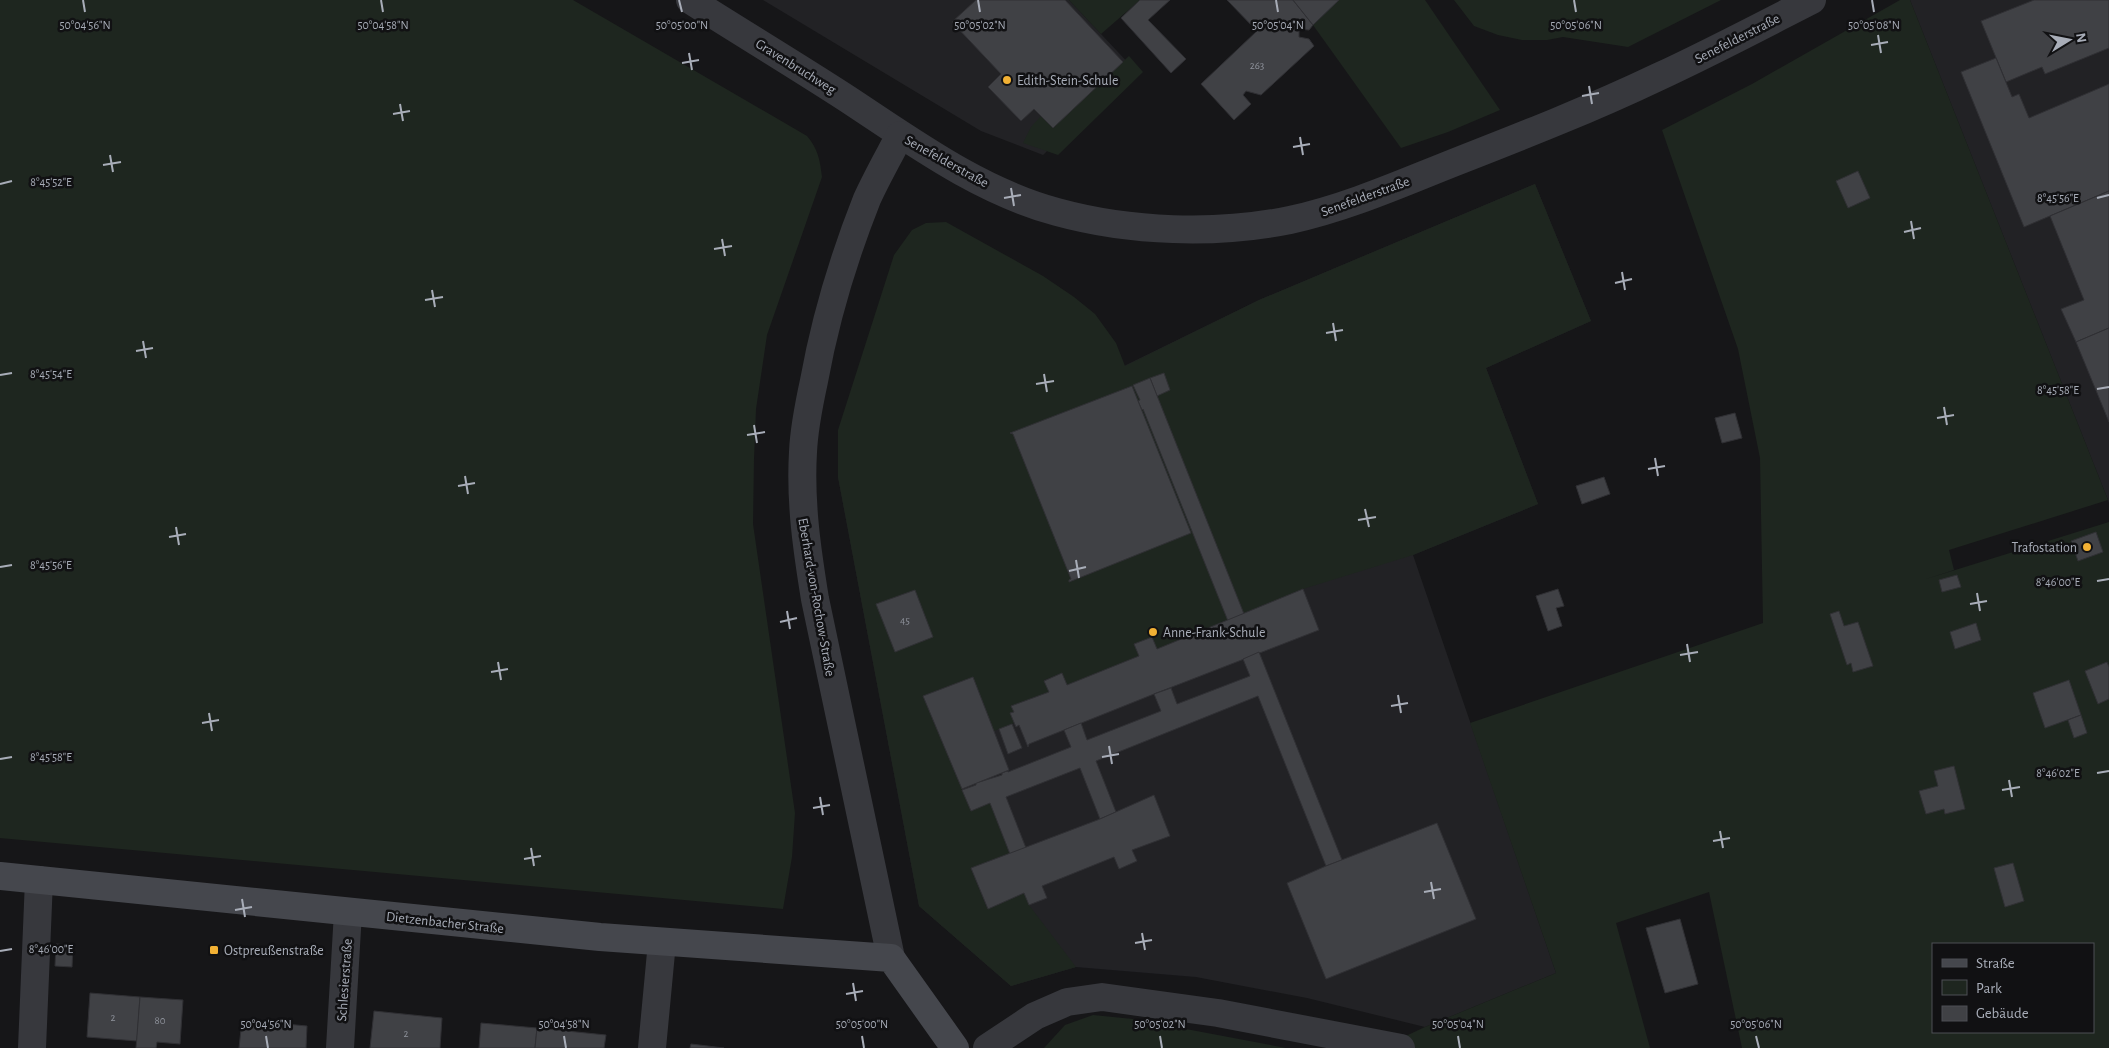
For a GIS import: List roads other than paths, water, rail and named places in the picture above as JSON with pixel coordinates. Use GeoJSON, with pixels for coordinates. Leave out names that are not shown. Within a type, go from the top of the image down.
{"type":"FeatureCollection","features":[{"type":"Feature","properties":{"kind":"main road","name":"Dietzenbacher Straße"},"geometry":{"type":"LineString","coordinates":[[0,876],[662,942],[891,958]]}},
{"type":"Feature","properties":{"kind":"main road","name":"Eberhard-von-Rochow-Straße"},"geometry":{"type":"LineString","coordinates":[[891,958],[956,1048]]}},
{"type":"Feature","properties":{"kind":"street","name":"Gravenbruchweg"},"geometry":{"type":"LineString","coordinates":[[690,0],[848,99],[900,135]]}},
{"type":"Feature","properties":{"kind":"street","name":"Senefelderstraße"},"geometry":{"type":"LineString","coordinates":[[900,135],[974,178],[1018,198],[1057,212],[1115,223],[1164,229],[1207,228],[1287,220],[1342,206],[1532,132],[1656,78],[1812,0]]}},
{"type":"Feature","properties":{"kind":"street","name":"Eberhard-von-Rochow-Straße"},"geometry":{"type":"LineString","coordinates":[[891,958],[815,599],[806,543],[802,482],[803,451],[808,410],[826,324],[855,232],[868,198],[900,135]]}},
{"type":"Feature","properties":{"kind":"street"},"geometry":{"type":"LineString","coordinates":[[32,1048],[39,880]]}},
{"type":"Feature","properties":{"kind":"street","name":"Schlesierstraße"},"geometry":{"type":"LineString","coordinates":[[340,1048],[348,912]]}},
{"type":"Feature","properties":{"kind":"street"},"geometry":{"type":"LineString","coordinates":[[652,1048],[662,942]]}},
{"type":"Feature","properties":{"kind":"street"},"geometry":{"type":"LineString","coordinates":[[987,1048],[1043,1012],[1067,1002],[1102,997],[1218,1012],[1401,1048]]}},
{"type":"Feature","properties":{"kind":"place","name":"Edith-Stein-Schule"},"geometry":{"type":"Point","coordinates":[1007,80]}},
{"type":"Feature","properties":{"kind":"place","name":"Trafostation"},"geometry":{"type":"Point","coordinates":[2087,547]}},
{"type":"Feature","properties":{"kind":"place","name":"Anne-Frank-Schule"},"geometry":{"type":"Point","coordinates":[1153,632]}},
{"type":"Feature","properties":{"kind":"place","name":"Ostpreußenstraße"},"geometry":{"type":"Point","coordinates":[214,950]}}]}
